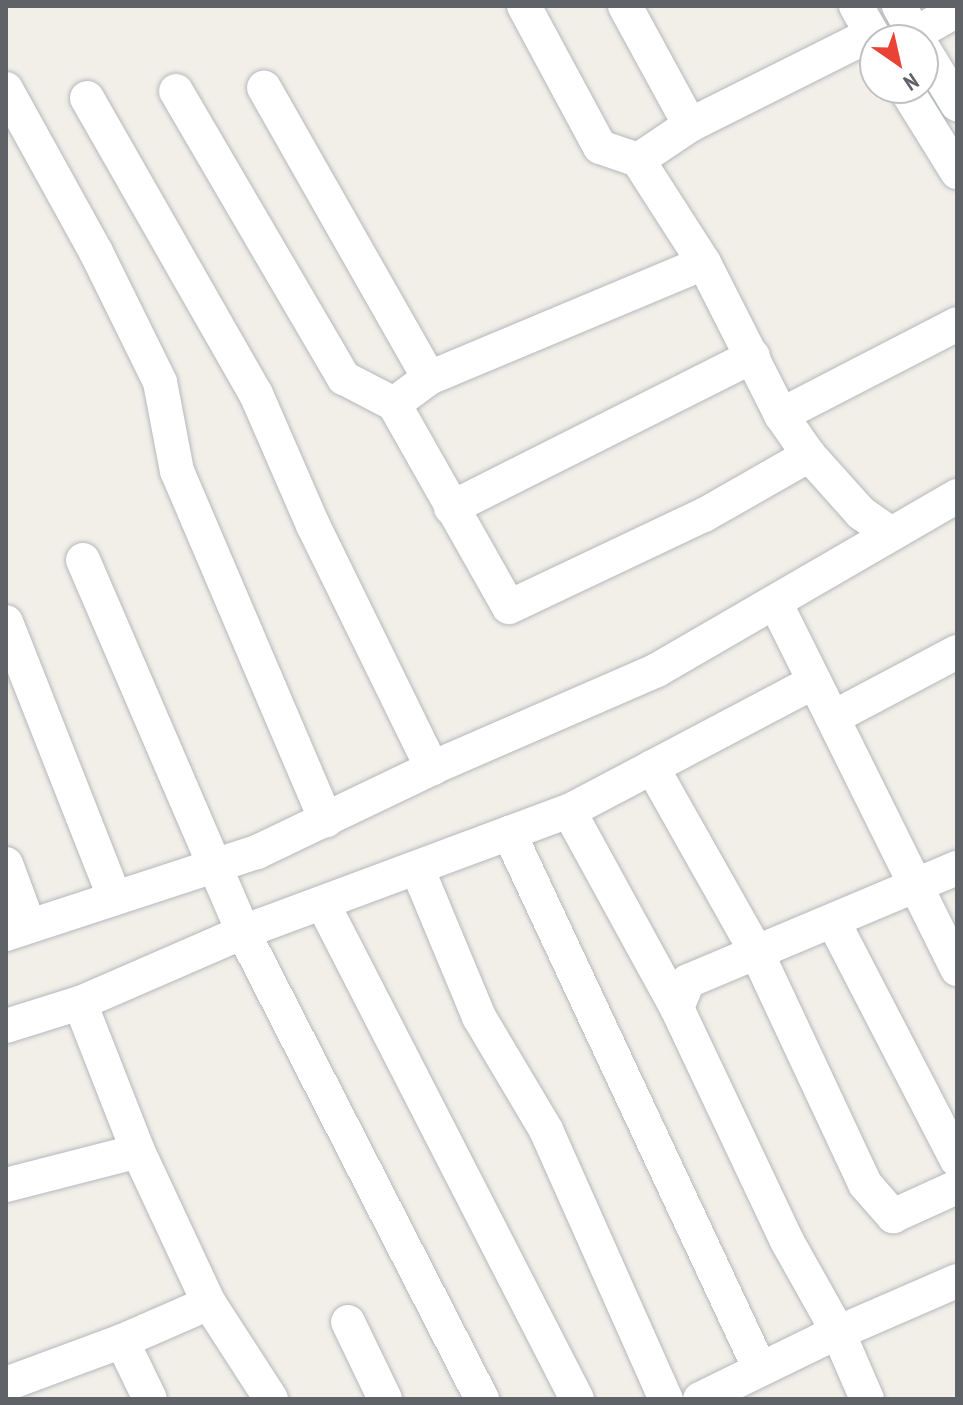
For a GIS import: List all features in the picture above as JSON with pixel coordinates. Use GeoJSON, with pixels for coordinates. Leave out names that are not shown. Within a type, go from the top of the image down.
{"type":"FeatureCollection","features":[{"type":"Feature","properties":{"kind":"street"},"geometry":{"type":"LineString","coordinates":[[524,6],[600,147],[638,160],[704,263],[781,415],[809,455],[861,513],[891,534]]}},
{"type":"Feature","properties":{"kind":"street"},"geometry":{"type":"LineString","coordinates":[[625,6],[690,125]]}},
{"type":"Feature","properties":{"kind":"street"},"geometry":{"type":"LineString","coordinates":[[930,24],[957,10]]}},
{"type":"Feature","properties":{"kind":"street"},"geometry":{"type":"LineString","coordinates":[[638,160],[690,125],[859,32]]}},
{"type":"Feature","properties":{"kind":"street"},"geometry":{"type":"LineString","coordinates":[[939,74],[957,104]]}},
{"type":"Feature","properties":{"kind":"street"},"geometry":{"type":"LineString","coordinates":[[264,88],[429,378]]}},
{"type":"Feature","properties":{"kind":"street"},"geometry":{"type":"LineString","coordinates":[[6,89],[96,252],[160,382],[177,471],[326,821]]}},
{"type":"Feature","properties":{"kind":"street"},"geometry":{"type":"LineString","coordinates":[[176,91],[344,378],[394,404],[509,607],[704,515],[809,455]]}},
{"type":"Feature","properties":{"kind":"street"},"geometry":{"type":"LineString","coordinates":[[87,98],[256,394],[313,525],[432,768]]}},
{"type":"Feature","properties":{"kind":"street"},"geometry":{"type":"LineString","coordinates":[[915,104],[957,172]]}},
{"type":"Feature","properties":{"kind":"street"},"geometry":{"type":"LineString","coordinates":[[394,404],[429,378],[704,263]]}},
{"type":"Feature","properties":{"kind":"street"},"geometry":{"type":"LineString","coordinates":[[781,415],[957,324]]}},
{"type":"Feature","properties":{"kind":"street"},"geometry":{"type":"LineString","coordinates":[[451,508],[753,356]]}},
{"type":"Feature","properties":{"kind":"street"},"geometry":{"type":"LineString","coordinates":[[6,864],[18,930],[114,896],[257,852],[432,768],[657,670],[957,496]]}},
{"type":"Feature","properties":{"kind":"street"},"geometry":{"type":"LineString","coordinates":[[83,560],[243,932],[482,1399]]}},
{"type":"Feature","properties":{"kind":"street"},"geometry":{"type":"LineString","coordinates":[[775,602],[957,969]]}},
{"type":"Feature","properties":{"kind":"street"},"geometry":{"type":"LineString","coordinates":[[6,622],[114,896]]}},
{"type":"Feature","properties":{"kind":"street"},"geometry":{"type":"LineString","coordinates":[[834,717],[957,652]]}},
{"type":"Feature","properties":{"kind":"street"},"geometry":{"type":"LineString","coordinates":[[6,1026],[80,1003],[243,932],[569,811],[814,682]]}},
{"type":"Feature","properties":{"kind":"street"},"geometry":{"type":"LineString","coordinates":[[652,767],[757,953],[865,1184],[893,1216],[957,1187]]}},
{"type":"Feature","properties":{"kind":"street"},"geometry":{"type":"LineString","coordinates":[[569,811],[677,1008],[787,1241],[838,1332],[867,1399]]}},
{"type":"Feature","properties":{"kind":"street"},"geometry":{"type":"LineString","coordinates":[[509,833],[760,1369]]}},
{"type":"Feature","properties":{"kind":"street"},"geometry":{"type":"LineString","coordinates":[[417,868],[479,1017],[546,1130],[666,1399]]}},
{"type":"Feature","properties":{"kind":"street"},"geometry":{"type":"LineString","coordinates":[[677,1008],[688,981],[957,868]]}},
{"type":"Feature","properties":{"kind":"street"},"geometry":{"type":"LineString","coordinates":[[323,904],[577,1399]]}},
{"type":"Feature","properties":{"kind":"street"},"geometry":{"type":"LineString","coordinates":[[833,921],[957,1160]]}},
{"type":"Feature","properties":{"kind":"street"},"geometry":{"type":"LineString","coordinates":[[80,1003],[138,1151],[209,1303],[271,1399]]}},
{"type":"Feature","properties":{"kind":"street"},"geometry":{"type":"LineString","coordinates":[[6,1185],[138,1151]]}},
{"type":"Feature","properties":{"kind":"street"},"geometry":{"type":"LineString","coordinates":[[700,1399],[838,1332],[957,1281]]}},
{"type":"Feature","properties":{"kind":"street"},"geometry":{"type":"LineString","coordinates":[[21,1386],[209,1303]]}},
{"type":"Feature","properties":{"kind":"street"},"geometry":{"type":"LineString","coordinates":[[348,1322],[385,1399]]}},
{"type":"Feature","properties":{"kind":"street"},"geometry":{"type":"LineString","coordinates":[[122,1341],[150,1399]]}}]}
